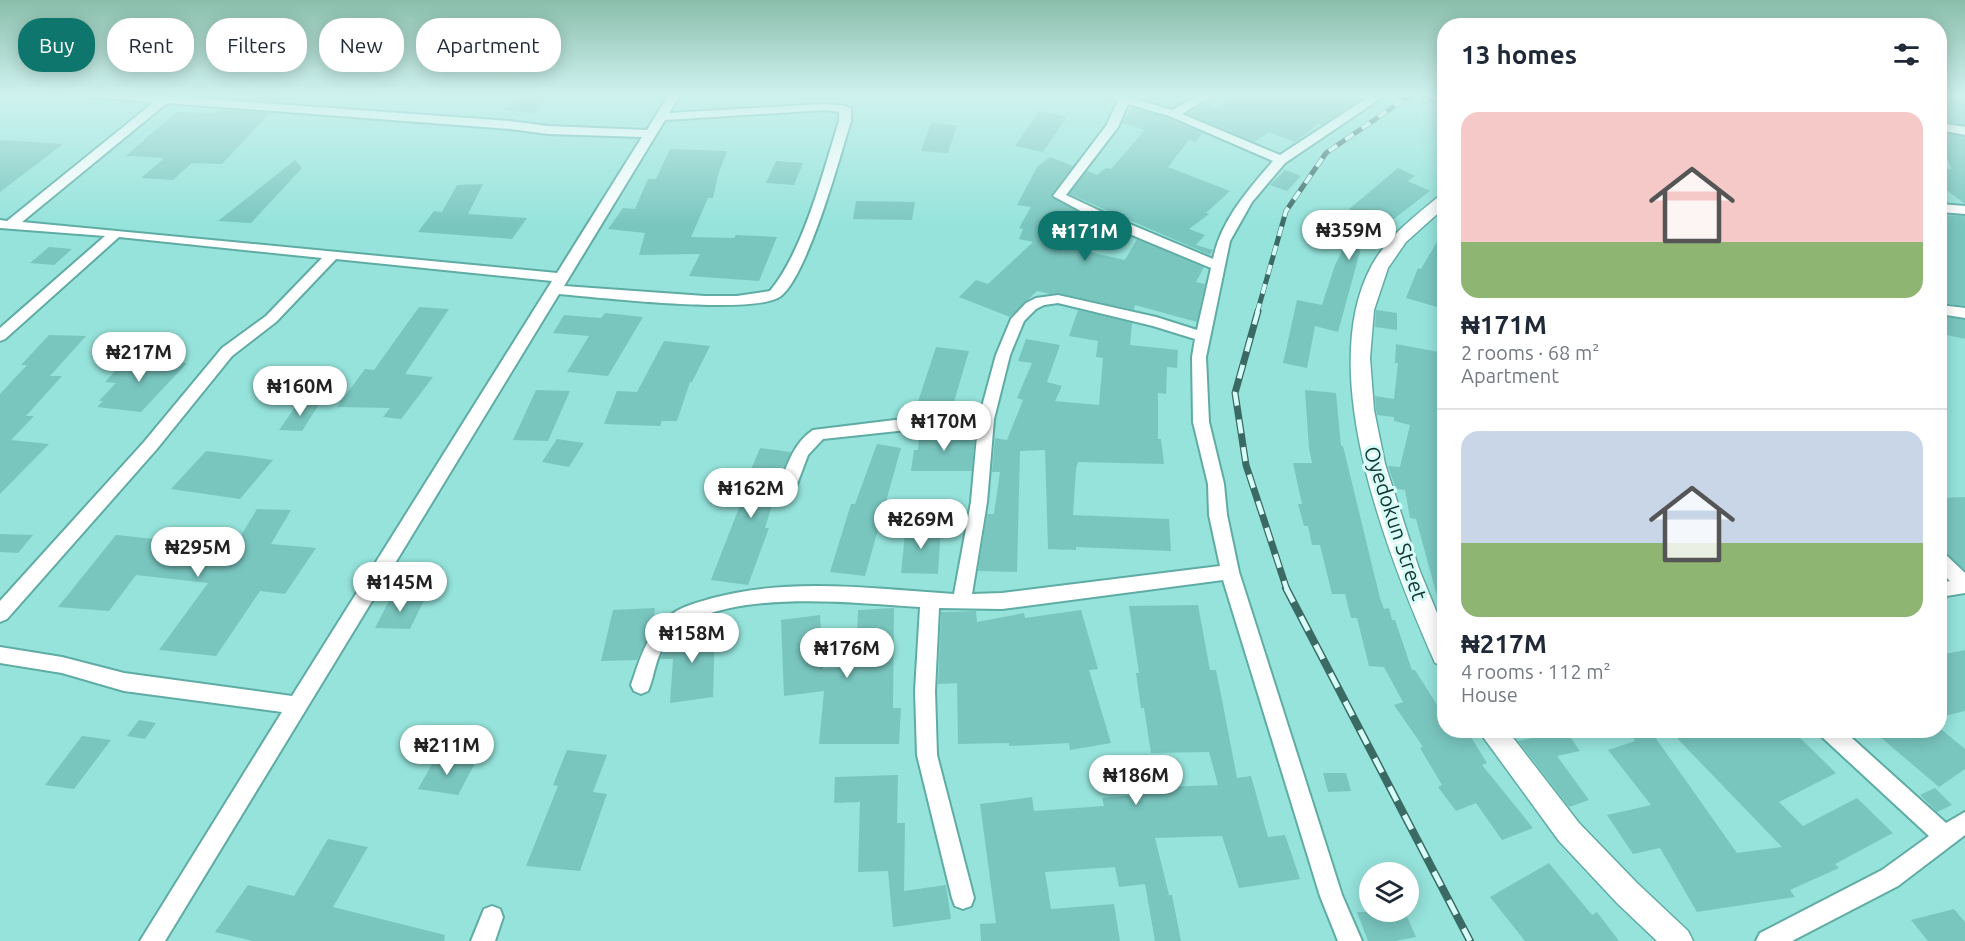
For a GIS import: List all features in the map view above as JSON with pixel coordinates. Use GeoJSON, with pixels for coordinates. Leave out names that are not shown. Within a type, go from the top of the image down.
{"type":"FeatureCollection","features":[{"type":"Feature","properties":{"kind":"street"},"geometry":{"type":"LineString","coordinates":[[5,225],[115,138]]}},
{"type":"Feature","properties":{"kind":"street"},"geometry":{"type":"LineString","coordinates":[[152,941],[649,138]]}},
{"type":"Feature","properties":{"kind":"street"},"geometry":{"type":"LineString","coordinates":[[5,225],[116,233],[333,255],[557,284],[645,298],[737,301],[765,298],[776,294],[786,277],[819,200],[839,138]]}},
{"type":"Feature","properties":{"kind":"street"},"geometry":{"type":"LineString","coordinates":[[1104,138],[1059,196],[1108,220],[1218,266]]}},
{"type":"Feature","properties":{"kind":"street"},"geometry":{"type":"LineString","coordinates":[[1229,138],[1281,160]]}},
{"type":"Feature","properties":{"kind":"street"},"geometry":{"type":"LineString","coordinates":[[1314,138],[1281,160],[1246,200],[1223,241],[1199,357],[1201,422],[1216,484],[1218,515],[1230,572],[1328,885],[1350,941]]}},
{"type":"Feature","properties":{"kind":"street","name":"Oyedokun Street"},"geometry":{"type":"LineString","coordinates":[[1437,208],[1399,238],[1379,268],[1367,298],[1362,329],[1361,377],[1369,443],[1384,502],[1408,570],[1437,639]]}},
{"type":"Feature","properties":{"kind":"street"},"geometry":{"type":"LineString","coordinates":[[1947,209],[1965,210]]}},
{"type":"Feature","properties":{"kind":"street"},"geometry":{"type":"LineString","coordinates":[[0,336],[116,233]]}},
{"type":"Feature","properties":{"kind":"street"},"geometry":{"type":"LineString","coordinates":[[0,614],[150,446],[227,352],[271,319],[333,255]]}},
{"type":"Feature","properties":{"kind":"street"},"geometry":{"type":"LineString","coordinates":[[962,602],[979,502],[986,419],[1003,355],[1018,320],[1031,306],[1058,299],[1089,305],[1202,336]]}},
{"type":"Feature","properties":{"kind":"street"},"geometry":{"type":"LineString","coordinates":[[1947,311],[1965,313]]}},
{"type":"Feature","properties":{"kind":"street"},"geometry":{"type":"LineString","coordinates":[[785,495],[802,448],[808,439],[819,434],[944,420],[986,419]]}},
{"type":"Feature","properties":{"kind":"street"},"geometry":{"type":"LineString","coordinates":[[1947,567],[1965,585]]}},
{"type":"Feature","properties":{"kind":"street"},"geometry":{"type":"LineString","coordinates":[[642,685],[654,645],[675,623],[691,612],[739,599],[820,594],[962,602],[1002,601],[1230,572]]}},
{"type":"Feature","properties":{"kind":"street"},"geometry":{"type":"LineString","coordinates":[[1947,589],[1965,585]]}},
{"type":"Feature","properties":{"kind":"street"},"geometry":{"type":"LineString","coordinates":[[930,599],[925,692],[927,755],[963,898]]}},
{"type":"Feature","properties":{"kind":"street"},"geometry":{"type":"LineString","coordinates":[[0,655],[62,665],[124,682],[296,705]]}},
{"type":"Feature","properties":{"kind":"street"},"geometry":{"type":"LineString","coordinates":[[1497,738],[1569,832],[1627,893],[1678,941]]}},
{"type":"Feature","properties":{"kind":"street"},"geometry":{"type":"LineString","coordinates":[[1837,738],[1946,837]]}},
{"type":"Feature","properties":{"kind":"street"},"geometry":{"type":"LineString","coordinates":[[1768,941],[1890,878],[1965,822]]}},
{"type":"Feature","properties":{"kind":"street"},"geometry":{"type":"LineString","coordinates":[[483,941],[492,917]]}},
{"type":"Feature","properties":{"kind":"building"},"geometry":{"type":"Polygon","coordinates":[[[147,138],[247,138],[222,164],[192,163],[173,180],[141,178],[164,158],[126,156],[147,138]]]}},
{"type":"Feature","properties":{"kind":"building"},"geometry":{"type":"Polygon","coordinates":[[[926,138],[953,138],[948,153],[921,151],[926,138]]]}},
{"type":"Feature","properties":{"kind":"building"},"geometry":{"type":"Polygon","coordinates":[[[1021,138],[1053,138],[1043,152],[1015,146],[1021,138]]]}},
{"type":"Feature","properties":{"kind":"building"},"geometry":{"type":"Polygon","coordinates":[[[1138,138],[1199,138],[1196,142],[1189,140],[1168,167],[1230,191],[1206,213],[1209,214],[1189,229],[1205,235],[1196,245],[1213,250],[1210,255],[1069,194],[1087,171],[1097,175],[1106,168],[1111,169],[1138,138]]]}},
{"type":"Feature","properties":{"kind":"building"},"geometry":{"type":"Polygon","coordinates":[[[1244,138],[1260,138],[1254,142],[1244,138]]]}},
{"type":"Feature","properties":{"kind":"building"},"geometry":{"type":"Polygon","coordinates":[[[1284,138],[1300,138],[1295,142],[1284,138]]]}},
{"type":"Feature","properties":{"kind":"building"},"geometry":{"type":"Polygon","coordinates":[[[1947,138],[1965,138],[1965,204],[1947,190],[1947,169],[1952,169],[1947,159],[1947,138]]]}},
{"type":"Feature","properties":{"kind":"building"},"geometry":{"type":"Polygon","coordinates":[[[0,140],[63,144],[0,192],[0,140]]]}},
{"type":"Feature","properties":{"kind":"building"},"geometry":{"type":"Polygon","coordinates":[[[670,149],[727,151],[713,198],[708,198],[691,237],[734,238],[736,235],[777,237],[759,281],[689,276],[700,254],[639,255],[645,233],[608,229],[623,208],[635,209],[648,179],[656,179],[670,149]]]}},
{"type":"Feature","properties":{"kind":"building"},"geometry":{"type":"Polygon","coordinates":[[[1050,157],[1073,166],[1051,196],[1098,223],[1085,251],[1125,260],[1137,239],[1204,267],[1196,282],[1205,284],[1197,322],[1135,305],[1134,310],[1058,293],[1037,291],[1010,317],[959,297],[976,280],[988,284],[1033,242],[1019,239],[1023,229],[1019,228],[1031,207],[1017,205],[1037,167],[1050,157]]]}},
{"type":"Feature","properties":{"kind":"building"},"geometry":{"type":"Polygon","coordinates":[[[295,160],[302,168],[251,223],[218,221],[295,160]]]}},
{"type":"Feature","properties":{"kind":"building"},"geometry":{"type":"Polygon","coordinates":[[[776,161],[803,163],[794,185],[766,183],[776,161]]]}},
{"type":"Feature","properties":{"kind":"building"},"geometry":{"type":"Polygon","coordinates":[[[1398,168],[1415,176],[1408,181],[1430,191],[1373,235],[1372,208],[1338,332],[1315,326],[1307,368],[1283,363],[1297,300],[1322,305],[1335,265],[1350,235],[1329,226],[1398,168]]]}},
{"type":"Feature","properties":{"kind":"building"},"geometry":{"type":"Polygon","coordinates":[[[1285,170],[1301,176],[1287,191],[1270,185],[1285,170]]]}},
{"type":"Feature","properties":{"kind":"building"},"geometry":{"type":"Polygon","coordinates":[[[483,184],[468,214],[527,218],[512,239],[418,232],[434,211],[442,212],[457,185],[483,184]]]}},
{"type":"Feature","properties":{"kind":"building"},"geometry":{"type":"Polygon","coordinates":[[[856,201],[915,202],[912,220],[853,219],[856,201]]]}},
{"type":"Feature","properties":{"kind":"building"},"geometry":{"type":"Polygon","coordinates":[[[1947,215],[1965,216],[1965,306],[1947,304],[1947,215]]]}},
{"type":"Feature","properties":{"kind":"building"},"geometry":{"type":"Polygon","coordinates":[[[1437,242],[1437,307],[1406,298],[1418,268],[1421,269],[1437,242]]]}},
{"type":"Feature","properties":{"kind":"building"},"geometry":{"type":"Polygon","coordinates":[[[49,247],[72,249],[54,265],[30,263],[49,247]]]}},
{"type":"Feature","properties":{"kind":"building"},"geometry":{"type":"Polygon","coordinates":[[[419,307],[449,309],[405,374],[433,377],[401,419],[383,417],[390,408],[337,407],[365,369],[374,370],[419,307]]]}},
{"type":"Feature","properties":{"kind":"building"},"geometry":{"type":"Polygon","coordinates":[[[1078,310],[1132,323],[1130,345],[1178,350],[1177,368],[1167,367],[1166,394],[1158,393],[1158,439],[1161,439],[1164,464],[1078,462],[1073,515],[1169,519],[1171,551],[1076,547],[1076,550],[1048,549],[1045,450],[1020,451],[1017,572],[978,571],[987,514],[994,514],[1000,472],[992,472],[995,438],[1007,440],[1023,400],[1017,398],[1032,363],[1018,361],[1026,339],[1060,345],[1047,382],[1062,386],[1055,401],[1099,405],[1103,358],[1096,357],[1098,341],[1069,336],[1078,310]]]}},
{"type":"Feature","properties":{"kind":"building"},"geometry":{"type":"Polygon","coordinates":[[[1376,310],[1397,313],[1397,330],[1375,327],[1376,310]]]}},
{"type":"Feature","properties":{"kind":"building"},"geometry":{"type":"Polygon","coordinates":[[[605,313],[643,317],[608,376],[567,372],[589,336],[553,333],[564,315],[601,318],[605,313]]]}},
{"type":"Feature","properties":{"kind":"building"},"geometry":{"type":"Polygon","coordinates":[[[1947,317],[1965,320],[1965,339],[1947,335],[1947,317]]]}},
{"type":"Feature","properties":{"kind":"building"},"geometry":{"type":"Polygon","coordinates":[[[49,335],[86,336],[50,376],[62,376],[26,416],[34,416],[11,440],[49,444],[0,494],[0,394],[27,365],[21,365],[49,335]]]}},
{"type":"Feature","properties":{"kind":"building"},"geometry":{"type":"Polygon","coordinates":[[[664,341],[710,346],[690,382],[677,421],[662,421],[660,426],[604,424],[617,391],[637,392],[664,341]]]}},
{"type":"Feature","properties":{"kind":"building"},"geometry":{"type":"Polygon","coordinates":[[[1396,344],[1437,352],[1437,596],[1416,519],[1410,518],[1405,490],[1396,489],[1388,466],[1400,467],[1410,425],[1394,421],[1394,417],[1377,415],[1376,410],[1375,396],[1394,399],[1398,363],[1395,363],[1396,344]]]}},
{"type":"Feature","properties":{"kind":"building"},"geometry":{"type":"Polygon","coordinates":[[[936,347],[969,351],[951,412],[921,415],[921,411],[915,411],[936,347]]]}},
{"type":"Feature","properties":{"kind":"building"},"geometry":{"type":"Polygon","coordinates":[[[128,357],[187,363],[141,412],[97,407],[103,401],[99,401],[116,383],[105,382],[128,357]]]}},
{"type":"Feature","properties":{"kind":"building"},"geometry":{"type":"Polygon","coordinates":[[[536,390],[570,391],[548,441],[513,440],[536,390]]]}},
{"type":"Feature","properties":{"kind":"building"},"geometry":{"type":"Polygon","coordinates":[[[1305,390],[1336,393],[1341,446],[1343,446],[1380,598],[1384,609],[1389,608],[1392,620],[1395,620],[1412,670],[1415,670],[1437,705],[1437,738],[1471,738],[1487,763],[1482,765],[1533,828],[1502,840],[1476,803],[1456,811],[1438,787],[1442,785],[1420,748],[1423,747],[1394,705],[1403,702],[1384,667],[1369,666],[1357,618],[1351,618],[1345,594],[1332,594],[1320,545],[1312,545],[1308,526],[1304,526],[1298,504],[1302,504],[1293,463],[1312,463],[1305,390]]]}},
{"type":"Feature","properties":{"kind":"building"},"geometry":{"type":"Polygon","coordinates":[[[298,403],[320,403],[302,431],[279,430],[298,403]]]}},
{"type":"Feature","properties":{"kind":"building"},"geometry":{"type":"Polygon","coordinates":[[[946,428],[945,433],[975,434],[972,471],[911,471],[914,450],[918,450],[919,431],[946,428]]]}},
{"type":"Feature","properties":{"kind":"building"},"geometry":{"type":"Polygon","coordinates":[[[557,439],[584,443],[569,467],[542,462],[557,439]]]}},
{"type":"Feature","properties":{"kind":"building"},"geometry":{"type":"Polygon","coordinates":[[[877,444],[901,448],[865,576],[830,572],[851,504],[855,504],[877,444]]]}},
{"type":"Feature","properties":{"kind":"building"},"geometry":{"type":"Polygon","coordinates":[[[760,448],[791,452],[765,528],[769,528],[748,585],[711,580],[740,505],[736,505],[760,448]]]}},
{"type":"Feature","properties":{"kind":"building"},"geometry":{"type":"Polygon","coordinates":[[[206,451],[273,460],[240,499],[171,489],[206,451]]]}},
{"type":"Feature","properties":{"kind":"building"},"geometry":{"type":"Polygon","coordinates":[[[1965,497],[1965,570],[1947,555],[1947,498],[1965,497]]]}},
{"type":"Feature","properties":{"kind":"building"},"geometry":{"type":"Polygon","coordinates":[[[961,506],[961,524],[934,525],[934,507],[961,506]]]}},
{"type":"Feature","properties":{"kind":"building"},"geometry":{"type":"Polygon","coordinates":[[[257,509],[291,510],[271,544],[316,548],[285,594],[260,591],[216,656],[159,650],[208,583],[136,575],[109,611],[58,607],[116,535],[231,547],[234,542],[237,542],[257,509]]]}},
{"type":"Feature","properties":{"kind":"building"},"geometry":{"type":"Polygon","coordinates":[[[906,525],[941,526],[938,574],[901,573],[906,525]]]}},
{"type":"Feature","properties":{"kind":"building"},"geometry":{"type":"Polygon","coordinates":[[[0,534],[33,535],[18,553],[0,552],[0,534]]]}},
{"type":"Feature","properties":{"kind":"building"},"geometry":{"type":"Polygon","coordinates":[[[391,597],[425,598],[410,629],[375,628],[391,597]]]}},
{"type":"Feature","properties":{"kind":"building"},"geometry":{"type":"Polygon","coordinates":[[[1198,605],[1210,670],[1216,670],[1237,778],[1251,776],[1268,837],[1285,835],[1300,879],[1239,888],[1222,836],[1155,838],[1169,895],[1172,895],[1181,941],[1155,941],[1145,884],[1119,887],[1115,867],[1045,872],[1051,909],[1114,904],[1120,941],[981,941],[980,924],[996,923],[980,804],[1032,797],[1034,811],[1104,806],[1102,798],[1164,792],[1163,787],[1218,785],[1209,752],[1151,753],[1136,673],[1139,673],[1129,606],[1198,605]]]}},
{"type":"Feature","properties":{"kind":"building"},"geometry":{"type":"Polygon","coordinates":[[[655,608],[651,633],[637,660],[601,661],[613,610],[655,608]]]}},
{"type":"Feature","properties":{"kind":"building"},"geometry":{"type":"Polygon","coordinates":[[[894,608],[893,708],[901,708],[899,744],[819,744],[824,691],[784,696],[781,620],[820,615],[823,669],[856,667],[858,610],[894,608]]]}},
{"type":"Feature","properties":{"kind":"building"},"geometry":{"type":"Polygon","coordinates":[[[1081,610],[1098,669],[1089,670],[1111,743],[1070,750],[1069,743],[1009,746],[1009,743],[958,744],[957,683],[938,684],[941,612],[976,611],[977,622],[1024,613],[1025,618],[1081,610]]]}},
{"type":"Feature","properties":{"kind":"building"},"geometry":{"type":"Polygon","coordinates":[[[715,625],[713,697],[670,703],[673,659],[660,659],[665,649],[683,629],[715,625]]]}},
{"type":"Feature","properties":{"kind":"building"},"geometry":{"type":"Polygon","coordinates":[[[1965,650],[1965,711],[1947,715],[1947,654],[1965,650]]]}},
{"type":"Feature","properties":{"kind":"building"},"geometry":{"type":"Polygon","coordinates":[[[139,720],[156,723],[145,739],[127,736],[139,720]]]}},
{"type":"Feature","properties":{"kind":"building"},"geometry":{"type":"Polygon","coordinates":[[[1947,734],[1965,749],[1965,769],[1939,787],[1881,738],[1947,738],[1947,734]]]}},
{"type":"Feature","properties":{"kind":"building"},"geometry":{"type":"Polygon","coordinates":[[[82,736],[111,740],[74,789],[45,785],[82,736]]]}},
{"type":"Feature","properties":{"kind":"building"},"geometry":{"type":"Polygon","coordinates":[[[1532,738],[1571,738],[1580,751],[1557,756],[1589,800],[1569,807],[1518,741],[1532,738]]]}},
{"type":"Feature","properties":{"kind":"building"},"geometry":{"type":"Polygon","coordinates":[[[1633,738],[1656,738],[1737,853],[1782,847],[1677,738],[1800,738],[1836,773],[1779,802],[1803,826],[1857,798],[1893,833],[1835,864],[1839,868],[1790,890],[1795,897],[1697,912],[1660,848],[1633,854],[1607,815],[1651,805],[1608,750],[1635,741],[1633,738]]]}},
{"type":"Feature","properties":{"kind":"building"},"geometry":{"type":"Polygon","coordinates":[[[567,750],[607,755],[593,792],[607,794],[580,871],[526,866],[558,786],[553,785],[567,750]]]}},
{"type":"Feature","properties":{"kind":"building"},"geometry":{"type":"Polygon","coordinates":[[[436,757],[475,763],[458,795],[418,789],[436,757]]]}},
{"type":"Feature","properties":{"kind":"building"},"geometry":{"type":"Polygon","coordinates":[[[1323,773],[1346,773],[1351,791],[1328,792],[1323,773]]]}},
{"type":"Feature","properties":{"kind":"building"},"geometry":{"type":"Polygon","coordinates":[[[898,775],[897,823],[905,823],[904,891],[946,885],[951,919],[893,927],[888,871],[858,872],[860,802],[834,803],[835,777],[898,775]]]}},
{"type":"Feature","properties":{"kind":"building"},"geometry":{"type":"Polygon","coordinates":[[[1935,788],[1952,805],[1937,812],[1920,795],[1935,788]]]}},
{"type":"Feature","properties":{"kind":"building"},"geometry":{"type":"Polygon","coordinates":[[[328,839],[368,847],[333,907],[445,935],[444,941],[253,941],[215,932],[248,885],[294,896],[328,839]]]}},
{"type":"Feature","properties":{"kind":"building"},"geometry":{"type":"Polygon","coordinates":[[[1549,863],[1592,915],[1597,912],[1619,941],[1525,941],[1490,897],[1549,863]]]}},
{"type":"Feature","properties":{"kind":"building"},"geometry":{"type":"Polygon","coordinates":[[[1954,909],[1965,922],[1965,941],[1928,941],[1911,920],[1954,909]]]}},
{"type":"Feature","properties":{"kind":"building"},"geometry":{"type":"Polygon","coordinates":[[[1361,922],[1409,922],[1416,937],[1395,941],[1368,941],[1361,922]]]}},
{"type":"Feature","properties":{"kind":"railway"},"geometry":{"type":"LineString","coordinates":[[1257,313],[1286,211],[1326,153],[1348,138]]}},
{"type":"Feature","properties":{"kind":"railway"},"geometry":{"type":"LineString","coordinates":[[1258,311],[1235,393],[1246,465],[1287,590]]}},
{"type":"Feature","properties":{"kind":"railway"},"geometry":{"type":"LineString","coordinates":[[1287,590],[1470,941]]}}]}
